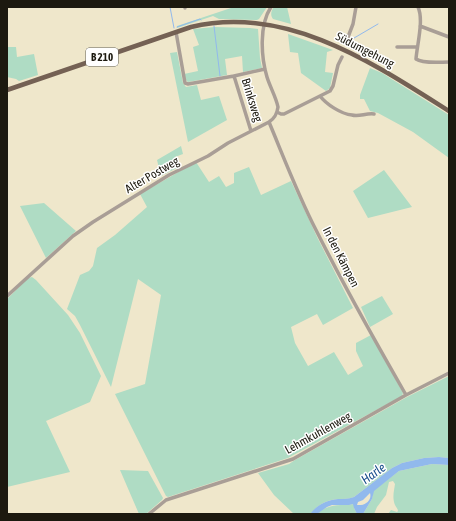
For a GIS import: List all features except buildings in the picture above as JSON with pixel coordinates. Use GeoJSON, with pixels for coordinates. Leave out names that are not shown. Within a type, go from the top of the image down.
{"type":"FeatureCollection","features":[{"type":"Feature","properties":{"kind":"main road","name":"B 210"},"geometry":{"type":"LineString","coordinates":[[7,90],[200,25],[244,22],[264,24]]}},
{"type":"Feature","properties":{"kind":"main road","name":"Südumgehung"},"geometry":{"type":"LineString","coordinates":[[264,24],[305,34],[345,50],[384,71],[449,111]]}},
{"type":"Feature","properties":{"kind":"street"},"geometry":{"type":"LineString","coordinates":[[270,7],[264,24],[262,39],[265,69],[277,104],[277,112],[284,114],[332,89],[338,65],[342,57]]}},
{"type":"Feature","properties":{"kind":"street"},"geometry":{"type":"LineString","coordinates":[[348,42],[356,7]]}},
{"type":"Feature","properties":{"kind":"street"},"geometry":{"type":"LineString","coordinates":[[418,7],[420,26],[416,59],[418,61],[449,62]]}},
{"type":"Feature","properties":{"kind":"street"},"geometry":{"type":"LineString","coordinates":[[420,26],[449,37]]}},
{"type":"Feature","properties":{"kind":"street","name":"Brinksweg"},"geometry":{"type":"LineString","coordinates":[[176,32],[185,83],[188,84],[234,76],[265,69]]}},
{"type":"Feature","properties":{"kind":"street"},"geometry":{"type":"LineString","coordinates":[[397,47],[417,47]]}},
{"type":"Feature","properties":{"kind":"street","name":"Brinksweg"},"geometry":{"type":"LineString","coordinates":[[234,76],[251,131]]}},
{"type":"Feature","properties":{"kind":"street"},"geometry":{"type":"LineString","coordinates":[[320,96],[324,101],[348,114],[356,116],[374,114]]}},
{"type":"Feature","properties":{"kind":"street","name":"Alter Postweg"},"geometry":{"type":"LineString","coordinates":[[7,296],[73,236],[93,222],[169,175],[208,156],[228,143],[269,122],[277,112]]}},
{"type":"Feature","properties":{"kind":"street","name":"In den Kämpen"},"geometry":{"type":"LineString","coordinates":[[269,122],[293,182],[315,229],[360,316],[406,395]]}},
{"type":"Feature","properties":{"kind":"street","name":"Lehmkuhlenweg"},"geometry":{"type":"LineString","coordinates":[[149,514],[166,500],[293,459],[406,395],[449,374]]}},
{"type":"Feature","properties":{"kind":"green space"},"geometry":{"type":"Polygon","coordinates":[[[234,7],[267,7],[257,20],[219,19],[213,16],[177,28],[177,26],[234,7]]]}},
{"type":"Feature","properties":{"kind":"green space"},"geometry":{"type":"Polygon","coordinates":[[[274,7],[287,7],[291,24],[273,19],[271,13],[274,7]]]}},
{"type":"Feature","properties":{"kind":"green space"},"geometry":{"type":"Polygon","coordinates":[[[215,27],[258,29],[262,68],[243,72],[242,56],[225,59],[227,75],[188,82],[185,79],[184,74],[198,71],[193,47],[199,45],[193,29],[215,27]]]}},
{"type":"Feature","properties":{"kind":"green space"},"geometry":{"type":"Polygon","coordinates":[[[288,34],[333,50],[327,52],[325,72],[333,73],[330,88],[326,91],[301,73],[298,53],[290,52],[288,34]]]}},
{"type":"Feature","properties":{"kind":"green space"},"geometry":{"type":"Polygon","coordinates":[[[7,47],[16,47],[17,57],[34,54],[38,75],[19,81],[7,77],[7,47]]]}},
{"type":"Feature","properties":{"kind":"green space"},"geometry":{"type":"Polygon","coordinates":[[[177,52],[183,83],[186,87],[197,85],[201,100],[219,96],[227,120],[188,142],[170,53],[177,52]]]}},
{"type":"Feature","properties":{"kind":"green space"},"geometry":{"type":"Polygon","coordinates":[[[370,68],[382,73],[449,115],[449,158],[413,132],[378,113],[370,111],[364,99],[360,99],[360,95],[370,68]]]}},
{"type":"Feature","properties":{"kind":"green space"},"geometry":{"type":"Polygon","coordinates":[[[181,146],[183,154],[175,157],[179,167],[161,176],[157,160],[181,146]]]}},
{"type":"Feature","properties":{"kind":"green space"},"geometry":{"type":"Polygon","coordinates":[[[196,162],[209,182],[219,176],[226,187],[234,183],[234,173],[249,167],[261,195],[291,181],[353,308],[323,325],[317,314],[291,327],[295,343],[308,366],[334,352],[348,375],[363,366],[356,351],[356,343],[371,335],[403,393],[402,396],[288,458],[168,497],[166,496],[115,394],[145,384],[161,295],[138,279],[111,387],[75,316],[67,309],[80,275],[89,271],[93,266],[97,248],[115,235],[147,207],[140,194],[196,162]]]}},
{"type":"Feature","properties":{"kind":"green space"},"geometry":{"type":"Polygon","coordinates":[[[384,170],[412,207],[368,218],[353,191],[384,170]]]}},
{"type":"Feature","properties":{"kind":"green space"},"geometry":{"type":"Polygon","coordinates":[[[44,203],[76,231],[46,258],[20,206],[44,203]]]}},
{"type":"Feature","properties":{"kind":"green space"},"geometry":{"type":"Polygon","coordinates":[[[32,277],[68,315],[80,333],[101,376],[90,402],[46,421],[70,472],[7,487],[7,299],[28,278],[32,277]]]}},
{"type":"Feature","properties":{"kind":"green space"},"geometry":{"type":"Polygon","coordinates":[[[382,296],[393,314],[370,327],[361,307],[382,296]]]}},
{"type":"Feature","properties":{"kind":"green space"},"geometry":{"type":"Polygon","coordinates":[[[449,376],[449,458],[424,458],[402,463],[392,468],[354,497],[326,502],[310,514],[294,514],[274,495],[258,473],[289,464],[407,397],[449,376]]]}},
{"type":"Feature","properties":{"kind":"green space"},"geometry":{"type":"Polygon","coordinates":[[[432,464],[449,465],[449,514],[388,514],[391,510],[398,511],[394,500],[395,484],[393,481],[389,482],[386,495],[377,507],[374,514],[363,514],[372,499],[373,491],[399,471],[432,464]]]}},
{"type":"Feature","properties":{"kind":"green space"},"geometry":{"type":"Polygon","coordinates":[[[120,470],[148,471],[163,498],[162,500],[146,514],[139,514],[120,470]]]}},
{"type":"Feature","properties":{"kind":"green space"},"geometry":{"type":"Polygon","coordinates":[[[354,504],[357,514],[317,514],[326,508],[354,504]]]}},
{"type":"Feature","properties":{"kind":"water"},"geometry":{"type":"Polygon","coordinates":[[[424,458],[449,458],[449,465],[432,464],[399,471],[374,491],[372,499],[363,514],[357,514],[353,504],[332,505],[317,514],[310,514],[326,502],[354,497],[392,468],[402,463],[424,458]],[[370,493],[363,500],[358,502],[357,505],[367,502],[370,499],[370,493]]]}},
{"type":"Feature","properties":{"kind":"waterway"},"geometry":{"type":"LineString","coordinates":[[170,7],[174,28]]}},
{"type":"Feature","properties":{"kind":"waterway"},"geometry":{"type":"LineString","coordinates":[[177,27],[200,19],[201,20]]}},
{"type":"Feature","properties":{"kind":"waterway"},"geometry":{"type":"LineString","coordinates":[[349,41],[378,24]]}},
{"type":"Feature","properties":{"kind":"waterway"},"geometry":{"type":"LineString","coordinates":[[214,26],[220,76]]}},
{"type":"Feature","properties":{"kind":"water label","name":"Harle"},"geometry":{"type":"Point","coordinates":[373,473]}}]}
